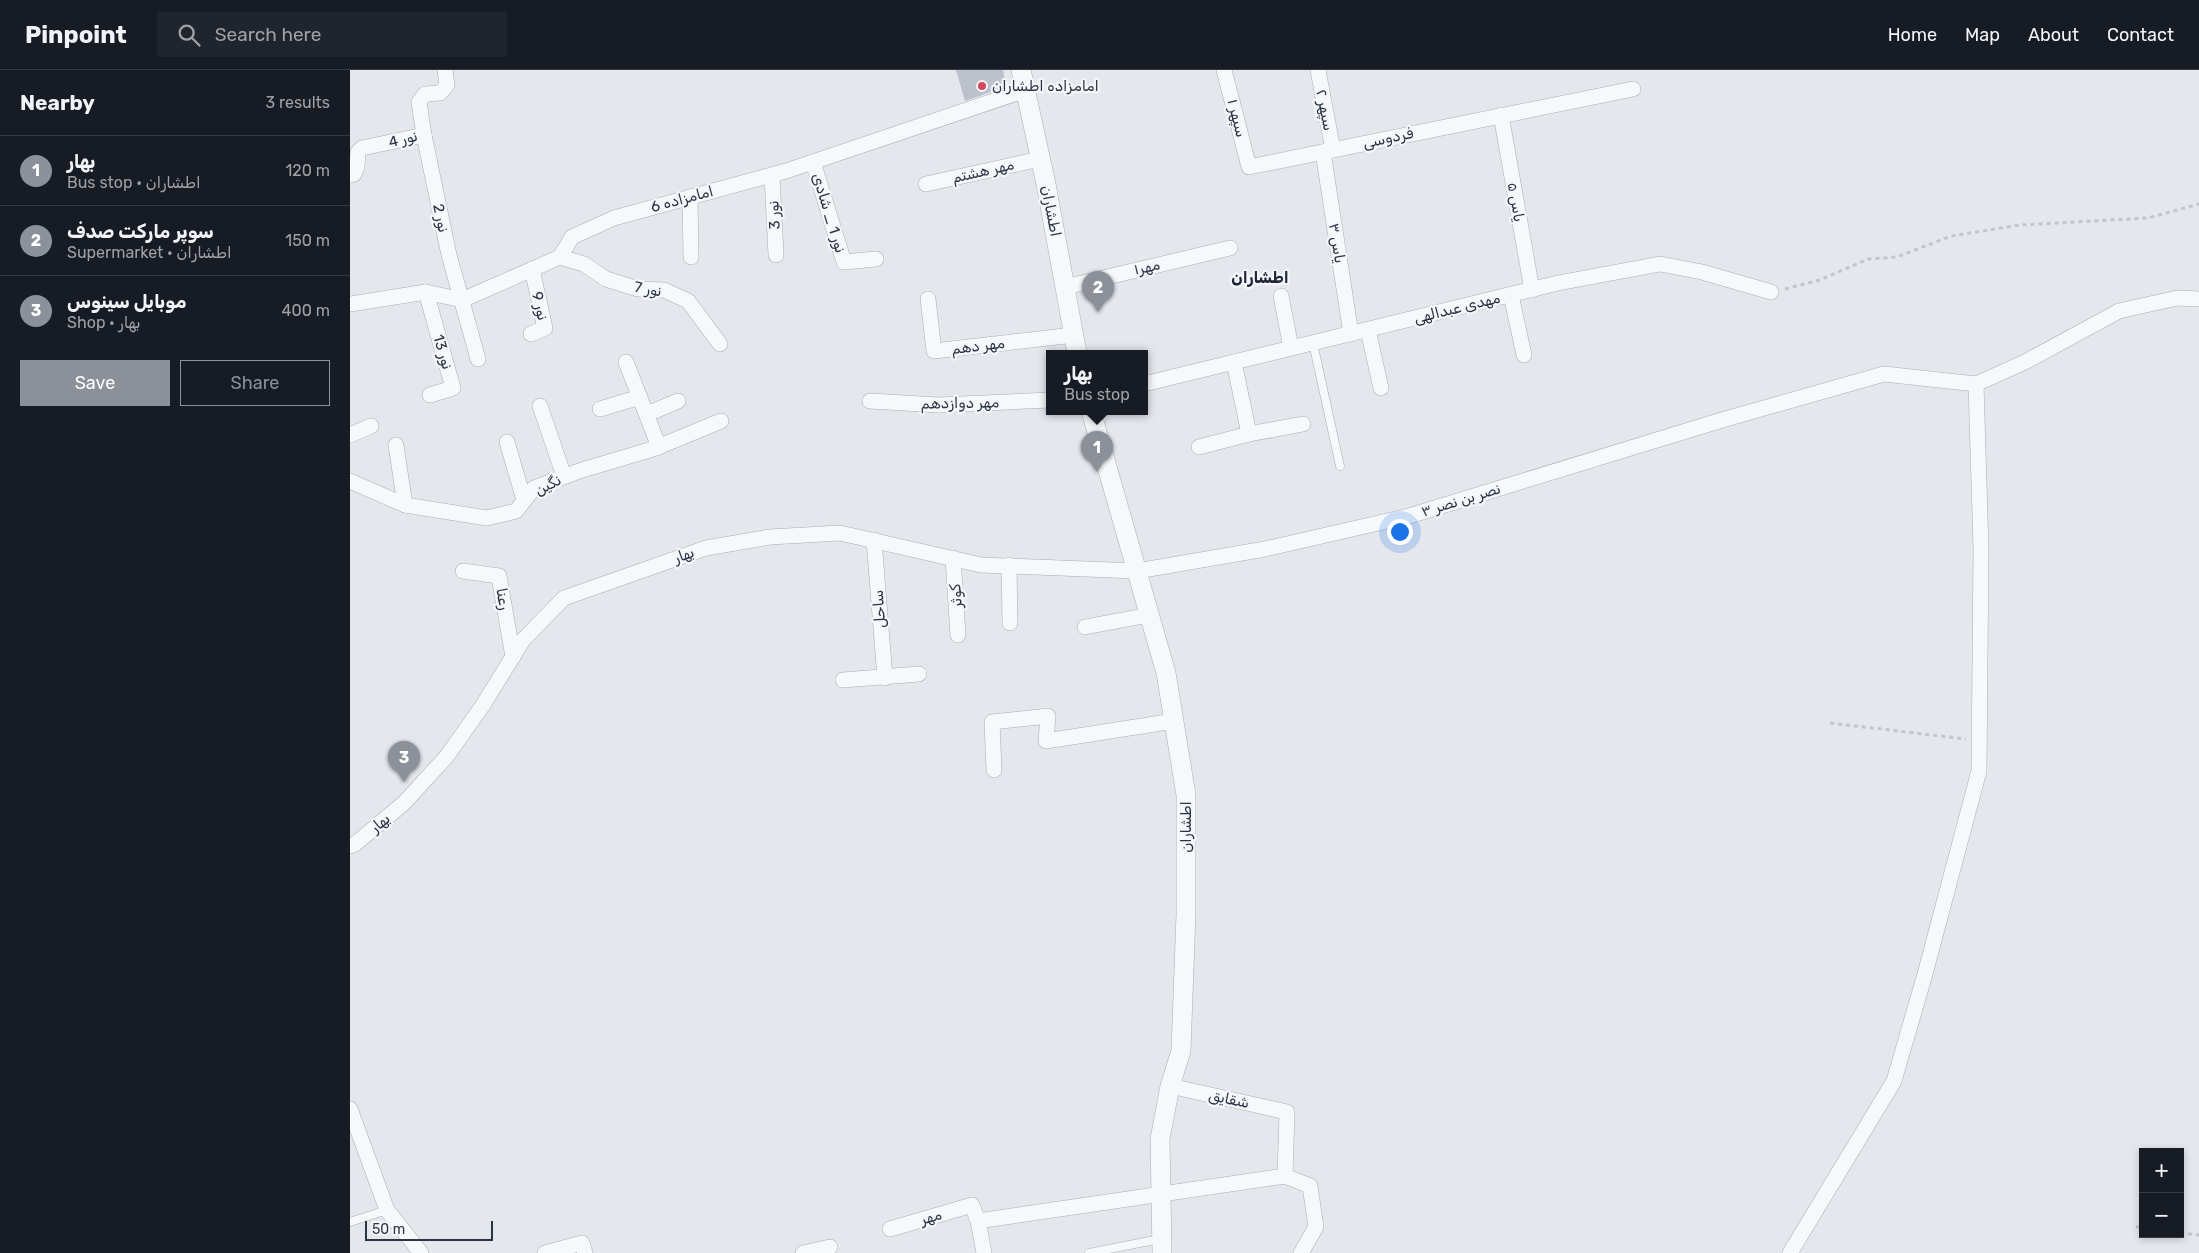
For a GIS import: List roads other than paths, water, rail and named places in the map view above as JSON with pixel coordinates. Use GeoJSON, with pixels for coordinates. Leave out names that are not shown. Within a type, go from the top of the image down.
{"type":"FeatureCollection","features":[{"type":"Feature","properties":{"kind":"street","name":"نور 4"},"geometry":{"type":"LineString","coordinates":[[350,175],[354,174],[357,167],[358,152],[362,148],[424,135],[419,102],[425,94],[440,93],[448,85],[445,70]]}},
{"type":"Feature","properties":{"kind":"street","name":"اطشاران"},"geometry":{"type":"LineString","coordinates":[[1022,70],[1076,350]]}},
{"type":"Feature","properties":{"kind":"street","name":"سپهر ۱"},"geometry":{"type":"LineString","coordinates":[[1224,70],[1248,167]]}},
{"type":"Feature","properties":{"kind":"street","name":"سپهر ۲"},"geometry":{"type":"LineString","coordinates":[[1318,70],[1328,151]]}},
{"type":"Feature","properties":{"kind":"street","name":"امامزاده 6"},"geometry":{"type":"LineString","coordinates":[[560,257],[572,237],[614,218],[772,175],[1026,90]]}},
{"type":"Feature","properties":{"kind":"street","name":"فردوسی"},"geometry":{"type":"LineString","coordinates":[[1248,167],[1633,90]]}},
{"type":"Feature","properties":{"kind":"street","name":"یاس ۵"},"geometry":{"type":"LineString","coordinates":[[1501,115],[1532,290]]}},
{"type":"Feature","properties":{"kind":"street","name":"نور 2"},"geometry":{"type":"LineString","coordinates":[[424,135],[449,256],[478,359]]}},
{"type":"Feature","properties":{"kind":"street","name":"یاس ۳"},"geometry":{"type":"LineString","coordinates":[[1328,151],[1351,334]]}},
{"type":"Feature","properties":{"kind":"street","name":"مهر هشتم"},"geometry":{"type":"LineString","coordinates":[[926,184],[1040,158]]}},
{"type":"Feature","properties":{"kind":"street","name":"نور 1 _ شادی"},"geometry":{"type":"LineString","coordinates":[[813,162],[844,262],[876,259]]}},
{"type":"Feature","properties":{"kind":"street","name":"نور 3"},"geometry":{"type":"LineString","coordinates":[[772,175],[776,256]]}},
{"type":"Feature","properties":{"kind":"street"},"geometry":{"type":"LineString","coordinates":[[690,196],[691,257]]}},
{"type":"Feature","properties":{"kind":"street","name":"مهر۱"},"geometry":{"type":"LineString","coordinates":[[1065,287],[1230,248]]}},
{"type":"Feature","properties":{"kind":"street"},"geometry":{"type":"LineString","coordinates":[[350,304],[426,292],[462,300],[560,257]]}},
{"type":"Feature","properties":{"kind":"street","name":"نور 7"},"geometry":{"type":"LineString","coordinates":[[560,257],[584,264],[606,278],[638,289],[664,290],[688,301],[720,344]]}},
{"type":"Feature","properties":{"kind":"street","name":"مهدی عبدالهی"},"geometry":{"type":"LineString","coordinates":[[1148,383],[1532,290],[1660,264],[1702,272],[1770,292]]}},
{"type":"Feature","properties":{"kind":"street","name":"نور 9"},"geometry":{"type":"LineString","coordinates":[[531,334],[545,328],[532,269]]}},
{"type":"Feature","properties":{"kind":"street","name":"نور 13"},"geometry":{"type":"LineString","coordinates":[[426,292],[453,388],[430,395]]}},
{"type":"Feature","properties":{"kind":"street"},"geometry":{"type":"LineString","coordinates":[[1511,295],[1524,355]]}},
{"type":"Feature","properties":{"kind":"street"},"geometry":{"type":"LineString","coordinates":[[1281,296],[1291,348]]}},
{"type":"Feature","properties":{"kind":"street"},"geometry":{"type":"LineString","coordinates":[[1790,1253],[1894,1081],[1926,974],[1979,771],[1981,549],[1976,384],[2025,362],[2118,311],[2177,298],[2199,299]]}},
{"type":"Feature","properties":{"kind":"street","name":"مهر دهم"},"geometry":{"type":"LineString","coordinates":[[928,299],[934,351],[1074,335]]}},
{"type":"Feature","properties":{"kind":"street"},"geometry":{"type":"LineString","coordinates":[[1368,330],[1381,388]]}},
{"type":"Feature","properties":{"kind":"street"},"geometry":{"type":"LineString","coordinates":[[626,362],[659,446]]}},
{"type":"Feature","properties":{"kind":"street"},"geometry":{"type":"LineString","coordinates":[[1234,362],[1249,434]]}},
{"type":"Feature","properties":{"kind":"street","name":"نصر بن نصر ۳"},"geometry":{"type":"LineString","coordinates":[[1136,571],[1264,549],[1409,516],[1722,420],[1884,374],[1976,384]]}},
{"type":"Feature","properties":{"kind":"street"},"geometry":{"type":"LineString","coordinates":[[600,409],[640,397]]}},
{"type":"Feature","properties":{"kind":"street","name":"مهر دوازدهم"},"geometry":{"type":"LineString","coordinates":[[870,401],[939,405],[1046,400]]}},
{"type":"Feature","properties":{"kind":"street"},"geometry":{"type":"LineString","coordinates":[[647,414],[678,401]]}},
{"type":"Feature","properties":{"kind":"street"},"geometry":{"type":"LineString","coordinates":[[540,406],[564,476]]}},
{"type":"Feature","properties":{"kind":"street","name":"اطشاران"},"geometry":{"type":"LineString","coordinates":[[1092,415],[1166,673],[1186,795],[1186,914],[1181,1051],[1170,1086],[1160,1139],[1161,1246]]}},
{"type":"Feature","properties":{"kind":"street","name":"نگین"},"geometry":{"type":"LineString","coordinates":[[350,481],[404,505],[488,518],[516,511],[534,488],[564,476],[659,446],[721,421]]}},
{"type":"Feature","properties":{"kind":"street"},"geometry":{"type":"LineString","coordinates":[[1200,447],[1249,434],[1303,424]]}},
{"type":"Feature","properties":{"kind":"street"},"geometry":{"type":"LineString","coordinates":[[350,435],[371,426]]}},
{"type":"Feature","properties":{"kind":"street"},"geometry":{"type":"LineString","coordinates":[[506,442],[524,500]]}},
{"type":"Feature","properties":{"kind":"street"},"geometry":{"type":"LineString","coordinates":[[396,444],[404,505]]}},
{"type":"Feature","properties":{"kind":"street","name":"بهار"},"geometry":{"type":"LineString","coordinates":[[350,846],[355,844],[404,803],[448,756],[483,706],[523,640],[564,598],[706,548],[770,537],[840,533],[981,565],[1136,571]]}},
{"type":"Feature","properties":{"kind":"street","name":"ساحل"},"geometry":{"type":"LineString","coordinates":[[874,540],[885,678]]}},
{"type":"Feature","properties":{"kind":"street","name":"کوثر"},"geometry":{"type":"LineString","coordinates":[[953,558],[958,635]]}},
{"type":"Feature","properties":{"kind":"street"},"geometry":{"type":"LineString","coordinates":[[1009,565],[1010,623]]}},
{"type":"Feature","properties":{"kind":"street","name":"رعنا"},"geometry":{"type":"LineString","coordinates":[[463,571],[499,576],[512,657]]}},
{"type":"Feature","properties":{"kind":"street"},"geometry":{"type":"LineString","coordinates":[[1085,627],[1149,615]]}},
{"type":"Feature","properties":{"kind":"street"},"geometry":{"type":"LineString","coordinates":[[843,680],[919,674]]}},
{"type":"Feature","properties":{"kind":"street"},"geometry":{"type":"LineString","coordinates":[[994,770],[992,722],[1048,716],[1046,741],[1174,721]]}},
{"type":"Feature","properties":{"kind":"street","name":"شقایق"},"geometry":{"type":"LineString","coordinates":[[1170,1086],[1287,1112],[1286,1176]]}},
{"type":"Feature","properties":{"kind":"street"},"geometry":{"type":"LineString","coordinates":[[350,1109],[387,1210],[422,1253]]}},
{"type":"Feature","properties":{"kind":"street"},"geometry":{"type":"LineString","coordinates":[[984,1253],[978,1221],[1286,1176],[1310,1186],[1316,1226],[1301,1253],[1297,1253]]}},
{"type":"Feature","properties":{"kind":"street","name":"مهر"},"geometry":{"type":"LineString","coordinates":[[890,1229],[972,1205],[978,1221]]}},
{"type":"Feature","properties":{"kind":"street"},"geometry":{"type":"LineString","coordinates":[[545,1253],[582,1243],[585,1253]]}},
{"type":"Feature","properties":{"kind":"street"},"geometry":{"type":"LineString","coordinates":[[804,1253],[830,1247]]}},
{"type":"Feature","properties":{"kind":"lane"},"geometry":{"type":"LineString","coordinates":[[1313,343],[1340,466]]}},
{"type":"Feature","properties":{"kind":"lane"},"geometry":{"type":"LineString","coordinates":[[350,1222],[387,1210]]}},
{"type":"Feature","properties":{"kind":"lane"},"geometry":{"type":"LineString","coordinates":[[1090,1253],[1161,1246]]}},
{"type":"Feature","properties":{"kind":"place","name":"امامزاده اطشاران"},"geometry":{"type":"Point","coordinates":[982,86]}},
{"type":"Feature","properties":{"kind":"place","name":"سوپر مارکت صدف"},"geometry":{"type":"Point","coordinates":[1098,312]}},
{"type":"Feature","properties":{"kind":"place","name":"بهار"},"geometry":{"type":"Point","coordinates":[1097,472]}},
{"type":"Feature","properties":{"kind":"place","name":"موبایل سینوس"},"geometry":{"type":"Point","coordinates":[404,782]}},
{"type":"Feature","properties":{"kind":"district","name":"اطشاران"},"geometry":{"type":"Point","coordinates":[1260,277]}}]}
